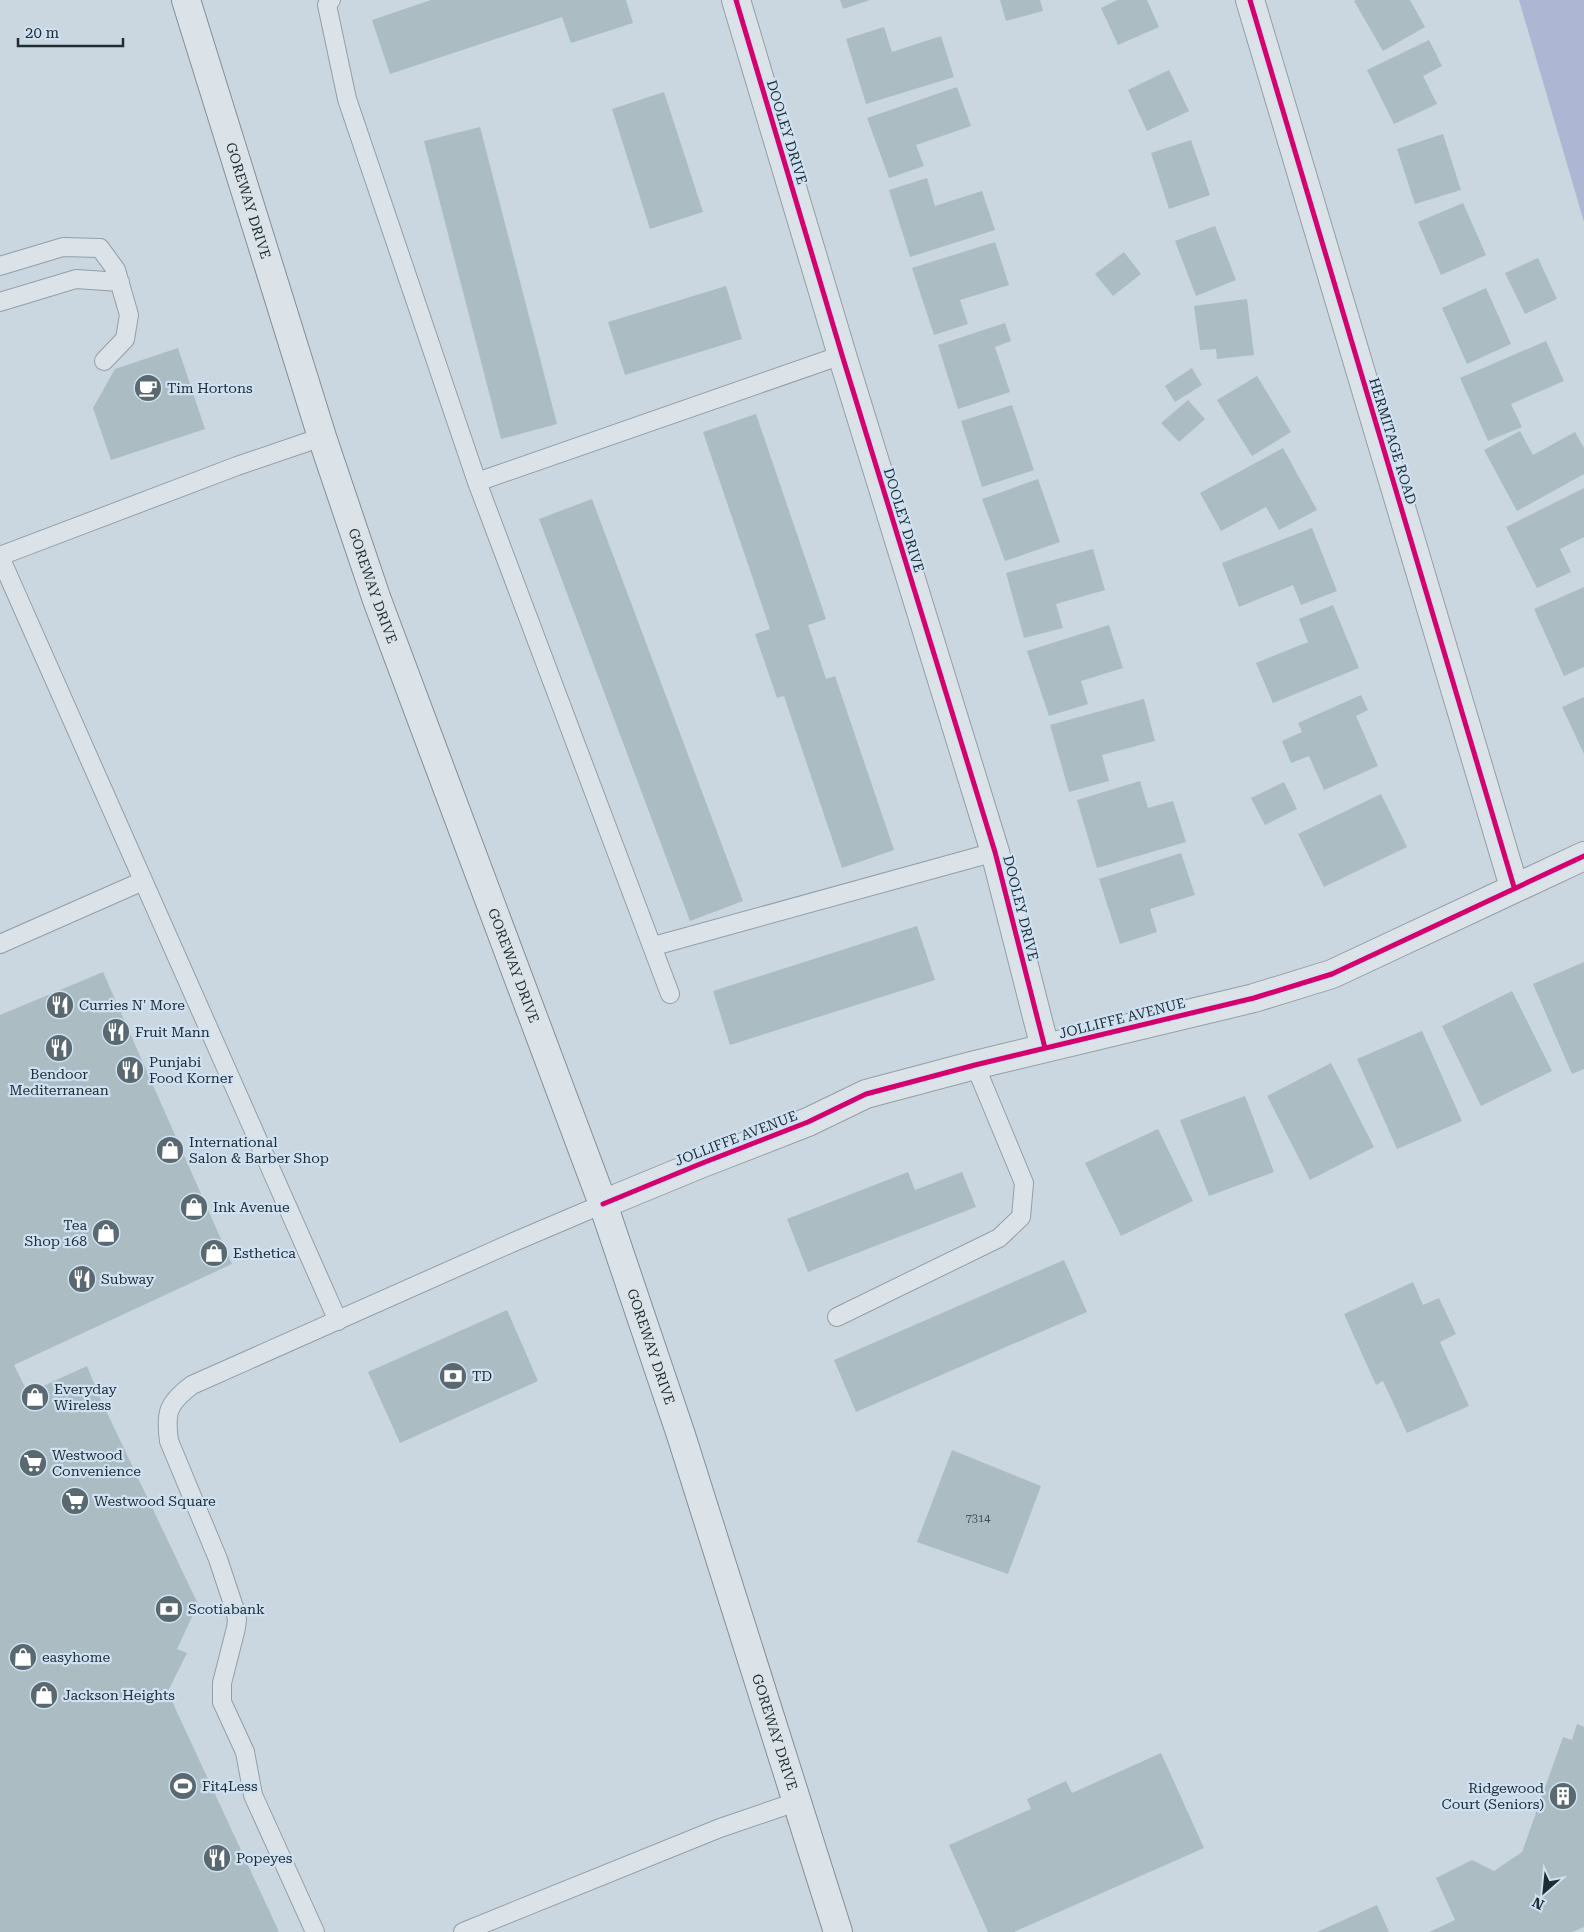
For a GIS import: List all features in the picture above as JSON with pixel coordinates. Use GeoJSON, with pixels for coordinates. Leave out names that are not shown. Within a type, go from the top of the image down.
{"type":"FeatureCollection","features":[{"type":"Feature","properties":{"kind":"street","name":"GOREWAY DRIVE"},"geometry":{"type":"LineString","coordinates":[[186,0],[322,438],[377,600],[603,1204],[684,1444],[838,1932]]}},
{"type":"Feature","properties":{"kind":"street","name":"DOOLEY DRIVE"},"geometry":{"type":"LineString","coordinates":[[736,0],[842,355],[995,852],[1045,1048]]}},
{"type":"Feature","properties":{"kind":"street","name":"HERMITAGE ROAD"},"geometry":{"type":"LineString","coordinates":[[1250,0],[1514,887]]}},
{"type":"Feature","properties":{"kind":"street","name":"JOLLIFFE AVENUE"},"geometry":{"type":"LineString","coordinates":[[603,1204],[808,1122],[866,1094],[975,1065],[1254,998],[1332,974],[1514,887],[1584,856]]}},
{"type":"Feature","properties":{"kind":"lane"},"geometry":{"type":"LineString","coordinates":[[331,0],[327,5],[347,99],[478,482],[654,946],[670,994]]}},
{"type":"Feature","properties":{"kind":"lane"},"geometry":{"type":"LineString","coordinates":[[0,266],[63,248],[100,248],[116,270],[129,315],[125,339],[104,361]]}},
{"type":"Feature","properties":{"kind":"lane"},"geometry":{"type":"LineString","coordinates":[[0,302],[76,279],[120,282]]}},
{"type":"Feature","properties":{"kind":"lane"},"geometry":{"type":"LineString","coordinates":[[478,482],[842,355]]}},
{"type":"Feature","properties":{"kind":"lane"},"geometry":{"type":"LineString","coordinates":[[322,438],[238,466],[0,557],[338,1321]]}},
{"type":"Feature","properties":{"kind":"lane"},"geometry":{"type":"LineString","coordinates":[[654,946],[995,852]]}},
{"type":"Feature","properties":{"kind":"lane"},"geometry":{"type":"LineString","coordinates":[[0,944],[143,881]]}},
{"type":"Feature","properties":{"kind":"lane"},"geometry":{"type":"LineString","coordinates":[[837,1317],[999,1238],[1021,1217],[1024,1183],[975,1065]]}},
{"type":"Feature","properties":{"kind":"lane"},"geometry":{"type":"LineString","coordinates":[[315,1932],[253,1795],[245,1752],[222,1702],[222,1683],[237,1619],[218,1559],[169,1441],[166,1421],[171,1405],[192,1385],[516,1240],[603,1204]]}},
{"type":"Feature","properties":{"kind":"lane"},"geometry":{"type":"LineString","coordinates":[[463,1932],[720,1828],[796,1802]]}},
{"type":"Feature","properties":{"kind":"shaded area"},"geometry":{"type":"Polygon","coordinates":[[[1519,0],[1584,0],[1584,222],[1519,0]]]}},
{"type":"Feature","properties":{"kind":"building"},"geometry":{"type":"Polygon","coordinates":[[[431,0],[626,0],[633,23],[571,43],[562,17],[390,74],[372,20],[431,0]]]}},
{"type":"Feature","properties":{"kind":"building"},"geometry":{"type":"Polygon","coordinates":[[[840,0],[870,0],[843,9],[840,0]]]}},
{"type":"Feature","properties":{"kind":"building"},"geometry":{"type":"Polygon","coordinates":[[[1000,0],[1040,0],[1043,11],[1006,21],[1000,0]]]}},
{"type":"Feature","properties":{"kind":"building"},"geometry":{"type":"Polygon","coordinates":[[[1117,0],[1147,0],[1159,27],[1118,45],[1101,8],[1117,0]]]}},
{"type":"Feature","properties":{"kind":"building"},"geometry":{"type":"Polygon","coordinates":[[[1410,0],[1425,27],[1383,51],[1354,1],[1410,0]]]}},
{"type":"Feature","properties":{"kind":"building"},"geometry":{"type":"Polygon","coordinates":[[[884,27],[892,52],[941,36],[954,77],[866,104],[846,39],[884,27]]]}},
{"type":"Feature","properties":{"kind":"building"},"geometry":{"type":"Polygon","coordinates":[[[1429,40],[1442,66],[1423,76],[1437,104],[1394,124],[1367,70],[1429,40]]]}},
{"type":"Feature","properties":{"kind":"building"},"geometry":{"type":"Polygon","coordinates":[[[1169,70],[1189,111],[1147,131],[1128,90],[1169,70]]]}},
{"type":"Feature","properties":{"kind":"building"},"geometry":{"type":"Polygon","coordinates":[[[957,87],[971,126],[916,145],[924,166],[889,178],[867,118],[957,87]]]}},
{"type":"Feature","properties":{"kind":"building"},"geometry":{"type":"Polygon","coordinates":[[[664,92],[703,212],[650,229],[612,109],[664,92]]]}},
{"type":"Feature","properties":{"kind":"building"},"geometry":{"type":"Polygon","coordinates":[[[480,127],[557,424],[501,439],[424,141],[480,127]]]}},
{"type":"Feature","properties":{"kind":"building"},"geometry":{"type":"Polygon","coordinates":[[[1443,134],[1461,190],[1415,204],[1397,149],[1443,134]]]}},
{"type":"Feature","properties":{"kind":"building"},"geometry":{"type":"Polygon","coordinates":[[[1191,140],[1210,195],[1169,209],[1151,153],[1191,140]]]}},
{"type":"Feature","properties":{"kind":"building"},"geometry":{"type":"Polygon","coordinates":[[[927,178],[935,206],[982,191],[995,230],[910,257],[889,190],[927,178]]]}},
{"type":"Feature","properties":{"kind":"building"},"geometry":{"type":"Polygon","coordinates":[[[1463,203],[1486,255],[1441,275],[1418,222],[1463,203]]]}},
{"type":"Feature","properties":{"kind":"building"},"geometry":{"type":"Polygon","coordinates":[[[1215,226],[1236,280],[1196,296],[1175,241],[1215,226]]]}},
{"type":"Feature","properties":{"kind":"building"},"geometry":{"type":"Polygon","coordinates":[[[995,242],[1009,285],[960,300],[968,324],[934,335],[912,268],[995,242]]]}},
{"type":"Feature","properties":{"kind":"building"},"geometry":{"type":"Polygon","coordinates":[[[1124,252],[1141,274],[1113,296],[1095,274],[1124,252]]]}},
{"type":"Feature","properties":{"kind":"building"},"geometry":{"type":"Polygon","coordinates":[[[1538,258],[1557,299],[1525,314],[1505,273],[1538,258]]]}},
{"type":"Feature","properties":{"kind":"building"},"geometry":{"type":"Polygon","coordinates":[[[726,286],[742,339],[625,375],[608,322],[726,286]]]}},
{"type":"Feature","properties":{"kind":"building"},"geometry":{"type":"Polygon","coordinates":[[[1486,288],[1511,344],[1467,364],[1442,308],[1486,288]]]}},
{"type":"Feature","properties":{"kind":"building"},"geometry":{"type":"Polygon","coordinates":[[[1247,299],[1254,355],[1217,359],[1216,349],[1200,350],[1194,306],[1247,299]]]}},
{"type":"Feature","properties":{"kind":"building"},"geometry":{"type":"Polygon","coordinates":[[[1005,323],[1011,341],[995,347],[1010,392],[958,409],[938,345],[1005,323]]]}},
{"type":"Feature","properties":{"kind":"building"},"geometry":{"type":"Polygon","coordinates":[[[1546,341],[1564,381],[1511,404],[1522,427],[1488,441],[1460,378],[1546,341]]]}},
{"type":"Feature","properties":{"kind":"building","name":"Tim Hortons"},"geometry":{"type":"Polygon","coordinates":[[[178,348],[205,429],[111,460],[93,408],[115,369],[178,348]]]}},
{"type":"Feature","properties":{"kind":"building"},"geometry":{"type":"Polygon","coordinates":[[[1192,368],[1202,385],[1175,402],[1165,386],[1192,368]]]}},
{"type":"Feature","properties":{"kind":"building"},"geometry":{"type":"Polygon","coordinates":[[[1257,376],[1291,432],[1252,456],[1217,400],[1257,376]]]}},
{"type":"Feature","properties":{"kind":"building"},"geometry":{"type":"Polygon","coordinates":[[[1188,400],[1205,419],[1179,442],[1161,423],[1188,400]]]}},
{"type":"Feature","properties":{"kind":"building"},"geometry":{"type":"Polygon","coordinates":[[[1012,405],[1034,470],[982,487],[961,421],[1012,405]]]}},
{"type":"Feature","properties":{"kind":"building"},"geometry":{"type":"Polygon","coordinates":[[[756,414],[826,619],[808,625],[826,679],[835,676],[894,850],[842,868],[784,696],[777,698],[755,634],[770,629],[703,432],[756,414]]]}},
{"type":"Feature","properties":{"kind":"building"},"geometry":{"type":"Polygon","coordinates":[[[1520,431],[1533,455],[1575,432],[1584,448],[1584,474],[1517,511],[1484,450],[1520,431]]]}},
{"type":"Feature","properties":{"kind":"building"},"geometry":{"type":"Polygon","coordinates":[[[1283,448],[1317,510],[1279,530],[1266,507],[1221,531],[1200,493],[1283,448]]]}},
{"type":"Feature","properties":{"kind":"building"},"geometry":{"type":"Polygon","coordinates":[[[1038,479],[1060,542],[1005,561],[982,499],[1038,479]]]}},
{"type":"Feature","properties":{"kind":"building"},"geometry":{"type":"Polygon","coordinates":[[[1584,488],[1584,537],[1560,549],[1571,572],[1537,588],[1506,527],[1584,488]]]}},
{"type":"Feature","properties":{"kind":"building"},"geometry":{"type":"Polygon","coordinates":[[[592,499],[743,901],[690,921],[539,519],[592,499]]]}},
{"type":"Feature","properties":{"kind":"building"},"geometry":{"type":"Polygon","coordinates":[[[1312,528],[1337,591],[1301,605],[1293,585],[1239,607],[1222,563],[1312,528]]]}},
{"type":"Feature","properties":{"kind":"building"},"geometry":{"type":"Polygon","coordinates":[[[1093,549],[1105,590],[1056,604],[1063,628],[1024,638],[1006,573],[1093,549]]]}},
{"type":"Feature","properties":{"kind":"building"},"geometry":{"type":"Polygon","coordinates":[[[1584,587],[1584,667],[1564,676],[1534,609],[1584,587]]]}},
{"type":"Feature","properties":{"kind":"building"},"geometry":{"type":"Polygon","coordinates":[[[1333,605],[1359,668],[1273,703],[1256,663],[1308,642],[1299,619],[1333,605]]]}},
{"type":"Feature","properties":{"kind":"building"},"geometry":{"type":"Polygon","coordinates":[[[1109,625],[1123,668],[1081,681],[1088,704],[1049,716],[1027,651],[1109,625]]]}},
{"type":"Feature","properties":{"kind":"building"},"geometry":{"type":"Polygon","coordinates":[[[1361,695],[1368,710],[1356,716],[1378,766],[1324,790],[1309,756],[1291,763],[1282,741],[1302,732],[1298,723],[1361,695]]]}},
{"type":"Feature","properties":{"kind":"building"},"geometry":{"type":"Polygon","coordinates":[[[1584,697],[1584,754],[1562,707],[1584,697]]]}},
{"type":"Feature","properties":{"kind":"building"},"geometry":{"type":"Polygon","coordinates":[[[1144,699],[1155,741],[1102,755],[1109,781],[1069,792],[1050,725],[1144,699]]]}},
{"type":"Feature","properties":{"kind":"building"},"geometry":{"type":"Polygon","coordinates":[[[1140,781],[1148,808],[1173,801],[1186,842],[1097,868],[1077,800],[1140,781]]]}},
{"type":"Feature","properties":{"kind":"building"},"geometry":{"type":"Polygon","coordinates":[[[1284,782],[1297,809],[1265,825],[1251,798],[1284,782]]]}},
{"type":"Feature","properties":{"kind":"building"},"geometry":{"type":"Polygon","coordinates":[[[1381,794],[1407,847],[1324,887],[1298,834],[1381,794]]]}},
{"type":"Feature","properties":{"kind":"building"},"geometry":{"type":"Polygon","coordinates":[[[1181,853],[1195,895],[1150,909],[1157,932],[1120,944],[1099,879],[1181,853]]]}},
{"type":"Feature","properties":{"kind":"building"},"geometry":{"type":"Polygon","coordinates":[[[917,926],[935,980],[730,1045],[713,991],[917,926]]]}},
{"type":"Feature","properties":{"kind":"building"},"geometry":{"type":"Polygon","coordinates":[[[1584,962],[1584,1069],[1572,1074],[1533,984],[1584,962]]]}},
{"type":"Feature","properties":{"kind":"building","name":"Westwood Square"},"geometry":{"type":"Polygon","coordinates":[[[103,972],[232,1264],[14,1365],[28,1393],[87,1366],[100,1398],[198,1604],[177,1649],[187,1653],[168,1691],[279,1932],[0,1932],[0,1015],[103,972]]]}},
{"type":"Feature","properties":{"kind":"building"},"geometry":{"type":"Polygon","coordinates":[[[1512,991],[1552,1071],[1481,1106],[1442,1026],[1512,991]]]}},
{"type":"Feature","properties":{"kind":"building"},"geometry":{"type":"Polygon","coordinates":[[[1422,1031],[1462,1121],[1397,1149],[1357,1059],[1422,1031]]]}},
{"type":"Feature","properties":{"kind":"building"},"geometry":{"type":"Polygon","coordinates":[[[1331,1063],[1374,1147],[1310,1180],[1267,1096],[1331,1063]]]}},
{"type":"Feature","properties":{"kind":"building"},"geometry":{"type":"Polygon","coordinates":[[[1245,1096],[1274,1172],[1209,1196],[1180,1120],[1245,1096]]]}},
{"type":"Feature","properties":{"kind":"building"},"geometry":{"type":"Polygon","coordinates":[[[1158,1129],[1193,1201],[1121,1236],[1085,1163],[1158,1129]]]}},
{"type":"Feature","properties":{"kind":"building"},"geometry":{"type":"Polygon","coordinates":[[[908,1172],[915,1190],[962,1172],[976,1207],[808,1272],[787,1219],[908,1172]]]}},
{"type":"Feature","properties":{"kind":"building"},"geometry":{"type":"Polygon","coordinates":[[[1064,1260],[1087,1312],[856,1412],[834,1360],[1064,1260]]]}},
{"type":"Feature","properties":{"kind":"building"},"geometry":{"type":"Polygon","coordinates":[[[1413,1282],[1423,1305],[1439,1298],[1456,1334],[1440,1342],[1469,1406],[1407,1433],[1383,1381],[1376,1385],[1344,1314],[1413,1282]]]}},
{"type":"Feature","properties":{"kind":"building","name":"TD"},"geometry":{"type":"Polygon","coordinates":[[[507,1310],[538,1381],[400,1443],[368,1372],[507,1310]]]}},
{"type":"Feature","properties":{"kind":"building"},"geometry":{"type":"Polygon","coordinates":[[[952,1450],[1041,1486],[1008,1574],[917,1542],[952,1450]]]}},
{"type":"Feature","properties":{"kind":"building","name":"Ridgewood Court (Seniors)"},"geometry":{"type":"Polygon","coordinates":[[[1577,1724],[1584,1727],[1584,1927],[1572,1932],[1429,1932],[1455,1920],[1436,1878],[1472,1860],[1494,1871],[1522,1852],[1563,1737],[1572,1740],[1577,1724]]]}},
{"type":"Feature","properties":{"kind":"building"},"geometry":{"type":"Polygon","coordinates":[[[1161,1753],[1204,1848],[1014,1932],[988,1932],[949,1845],[1031,1809],[1027,1799],[1066,1781],[1072,1793],[1161,1753]]]}},
{"type":"Feature","properties":{"kind":"building"},"geometry":{"type":"Polygon","coordinates":[[[1377,1905],[1389,1932],[1317,1932],[1377,1905]]]}},
{"type":"Feature","properties":{"kind":"cycle path"},"geometry":{"type":"LineString","coordinates":[[736,0],[842,355],[995,852],[1045,1048]]}},
{"type":"Feature","properties":{"kind":"cycle path"},"geometry":{"type":"LineString","coordinates":[[1250,0],[1514,887]]}},
{"type":"Feature","properties":{"kind":"cycle path"},"geometry":{"type":"LineString","coordinates":[[603,1204],[808,1122],[866,1094],[975,1065],[1254,998],[1332,974],[1584,856]]}},
{"type":"Feature","properties":{"kind":"place","name":"Tim Hortons"},"geometry":{"type":"Point","coordinates":[148,388]}},
{"type":"Feature","properties":{"kind":"place","name":"Curries N' More"},"geometry":{"type":"Point","coordinates":[60,1005]}},
{"type":"Feature","properties":{"kind":"place","name":"Fruit Mann"},"geometry":{"type":"Point","coordinates":[116,1032]}},
{"type":"Feature","properties":{"kind":"place","name":"Bendoor Mediterranean"},"geometry":{"type":"Point","coordinates":[59,1048]}},
{"type":"Feature","properties":{"kind":"place","name":"Punjabi Food Korner"},"geometry":{"type":"Point","coordinates":[130,1070]}},
{"type":"Feature","properties":{"kind":"place","name":"International Salon & Barber Shop"},"geometry":{"type":"Point","coordinates":[170,1150]}},
{"type":"Feature","properties":{"kind":"place","name":"Ink Avenue"},"geometry":{"type":"Point","coordinates":[194,1207]}},
{"type":"Feature","properties":{"kind":"place","name":"Tea Shop 168"},"geometry":{"type":"Point","coordinates":[106,1233]}},
{"type":"Feature","properties":{"kind":"place","name":"Esthetica"},"geometry":{"type":"Point","coordinates":[214,1253]}},
{"type":"Feature","properties":{"kind":"place","name":"Subway"},"geometry":{"type":"Point","coordinates":[82,1279]}},
{"type":"Feature","properties":{"kind":"place","name":"TD"},"geometry":{"type":"Point","coordinates":[453,1376]}},
{"type":"Feature","properties":{"kind":"place","name":"Everyday Wireless"},"geometry":{"type":"Point","coordinates":[35,1397]}},
{"type":"Feature","properties":{"kind":"place","name":"Westwood Convenience"},"geometry":{"type":"Point","coordinates":[33,1463]}},
{"type":"Feature","properties":{"kind":"place","name":"Westwood Square"},"geometry":{"type":"Point","coordinates":[75,1501]}},
{"type":"Feature","properties":{"kind":"place","name":"Scotiabank"},"geometry":{"type":"Point","coordinates":[169,1609]}},
{"type":"Feature","properties":{"kind":"place","name":"easyhome"},"geometry":{"type":"Point","coordinates":[23,1657]}},
{"type":"Feature","properties":{"kind":"place","name":"Jackson Heights"},"geometry":{"type":"Point","coordinates":[44,1695]}},
{"type":"Feature","properties":{"kind":"place","name":"Fit4Less"},"geometry":{"type":"Point","coordinates":[183,1786]}},
{"type":"Feature","properties":{"kind":"place","name":"Ridgewood Court (Seniors)"},"geometry":{"type":"Point","coordinates":[1563,1796]}},
{"type":"Feature","properties":{"kind":"place","name":"Popeyes"},"geometry":{"type":"Point","coordinates":[217,1858]}}]}
